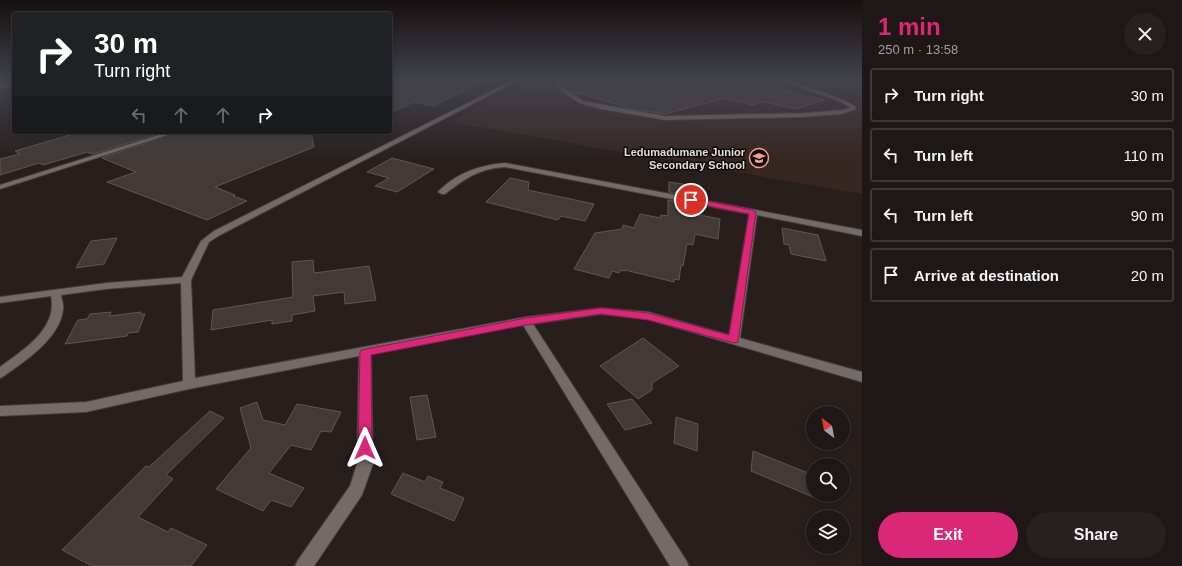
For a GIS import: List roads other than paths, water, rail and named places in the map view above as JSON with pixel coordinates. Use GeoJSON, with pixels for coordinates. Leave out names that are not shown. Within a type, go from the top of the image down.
{"type":"FeatureCollection","features":[{"type":"Feature","properties":{"kind":"street"},"geometry":{"type":"LineString","coordinates":[[189,384],[186,280],[205,241],[217,233],[464,106]]}},
{"type":"Feature","properties":{"kind":"street"},"geometry":{"type":"LineString","coordinates":[[599,106],[665,118],[804,115],[842,112],[853,109],[853,106]]}},
{"type":"Feature","properties":{"kind":"street"},"geometry":{"type":"LineString","coordinates":[[0,187],[168,134]]}},
{"type":"Feature","properties":{"kind":"street"},"geometry":{"type":"LineString","coordinates":[[442,192],[473,170],[487,165],[505,165],[862,234]]}},
{"type":"Feature","properties":{"kind":"street"},"geometry":{"type":"LineString","coordinates":[[734,340],[752,212]]}},
{"type":"Feature","properties":{"kind":"street"},"geometry":{"type":"LineString","coordinates":[[0,300],[106,286],[186,280]]}},
{"type":"Feature","properties":{"kind":"street"},"geometry":{"type":"LineString","coordinates":[[0,373],[48,332],[55,320],[58,310],[55,293]]}},
{"type":"Feature","properties":{"kind":"street"},"geometry":{"type":"LineString","coordinates":[[0,411],[86,407],[189,384],[526,322],[601,311],[648,316],[862,377]]}},
{"type":"Feature","properties":{"kind":"street"},"geometry":{"type":"LineString","coordinates":[[526,322],[680,566]]}},
{"type":"Feature","properties":{"kind":"street"},"geometry":{"type":"LineString","coordinates":[[304,566],[356,490],[365,464],[365,352]]}},
{"type":"Feature","properties":{"kind":"place","name":"Ledumadumane Junior Secondary School"},"geometry":{"type":"Point","coordinates":[759,158]}}]}
